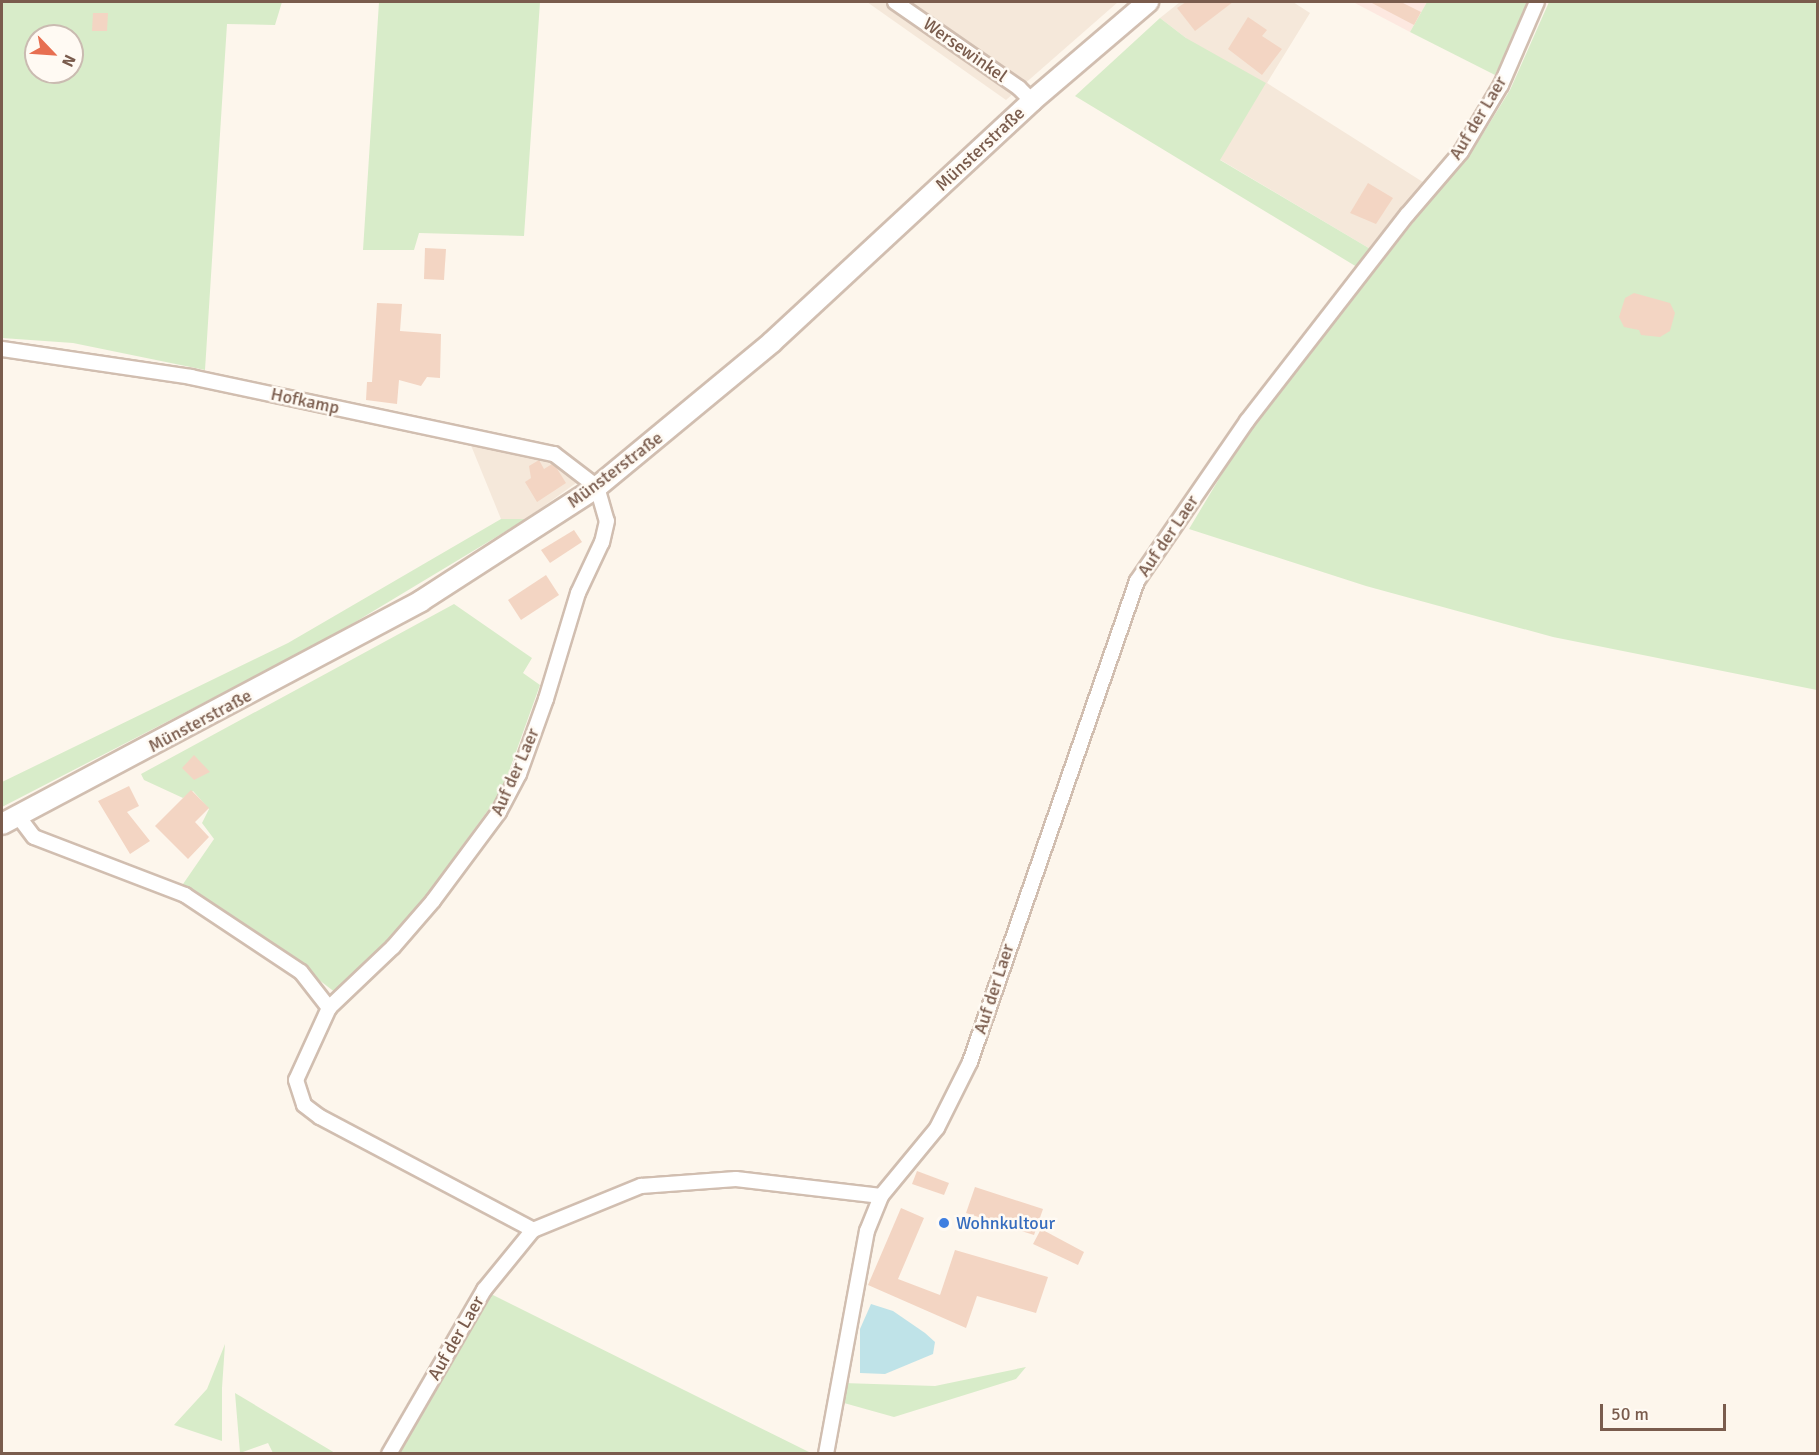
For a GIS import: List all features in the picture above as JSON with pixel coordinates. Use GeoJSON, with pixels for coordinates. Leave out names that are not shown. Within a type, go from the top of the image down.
{"type":"FeatureCollection","features":[{"type":"Feature","properties":{"kind":"main road","name":"Münsterstraße"},"geometry":{"type":"LineString","coordinates":[[10,820],[421,601],[597,487],[772,342],[1032,101],[1148,2]]}},
{"type":"Feature","properties":{"kind":"street","name":"Wersewinkel"},"geometry":{"type":"LineString","coordinates":[[894,2],[1019,88],[1032,101]]}},
{"type":"Feature","properties":{"kind":"street","name":"Auf der Laer"},"geometry":{"type":"LineString","coordinates":[[826,1454],[867,1231],[881,1196],[936,1128],[970,1062],[1137,581],[1247,422],[1407,215],[1461,152],[1501,86],[1537,2]]}},
{"type":"Feature","properties":{"kind":"street","name":"Hofkamp"},"geometry":{"type":"LineString","coordinates":[[2,350],[191,376],[554,454],[597,487]]}},
{"type":"Feature","properties":{"kind":"street","name":"Auf der Laer"},"geometry":{"type":"LineString","coordinates":[[533,1230],[343,1131],[304,1106],[297,1093],[299,1067],[329,1008],[393,947],[434,902],[500,812],[519,774],[546,699],[578,593],[602,542],[607,521],[597,487]]}},
{"type":"Feature","properties":{"kind":"street"},"geometry":{"type":"LineString","coordinates":[[10,820],[34,837],[185,894],[301,972],[329,1008]]}},
{"type":"Feature","properties":{"kind":"street","name":"Auf der Laer"},"geometry":{"type":"LineString","coordinates":[[389,1454],[484,1290],[533,1230],[641,1186],[736,1179],[881,1196]]}},
{"type":"Feature","properties":{"kind":"shaded area"},"geometry":{"type":"Polygon","coordinates":[[[867,2],[1118,2],[1006,100],[867,2]]]}},
{"type":"Feature","properties":{"kind":"shaded area"},"geometry":{"type":"Polygon","coordinates":[[[1180,2],[1293,2],[1310,13],[1267,83],[1426,184],[1372,250],[1219,159],[1186,38],[1160,18],[1180,2]]]}},
{"type":"Feature","properties":{"kind":"shaded area"},"geometry":{"type":"Polygon","coordinates":[[[1353,2],[1427,2],[1410,32],[1353,2]]]}},
{"type":"Feature","properties":{"kind":"shaded area"},"geometry":{"type":"Polygon","coordinates":[[[470,443],[549,458],[567,470],[576,483],[526,519],[501,519],[470,443]]]}},
{"type":"Feature","properties":{"kind":"green space"},"geometry":{"type":"Polygon","coordinates":[[[2,2],[282,2],[275,25],[227,24],[205,370],[73,343],[2,338],[2,2]]]}},
{"type":"Feature","properties":{"kind":"green space"},"geometry":{"type":"Polygon","coordinates":[[[379,2],[540,2],[524,236],[419,233],[414,250],[363,250],[379,2]]]}},
{"type":"Feature","properties":{"kind":"green space"},"geometry":{"type":"Polygon","coordinates":[[[1427,2],[1529,2],[1495,75],[1410,32],[1427,2]]]}},
{"type":"Feature","properties":{"kind":"green space"},"geometry":{"type":"Polygon","coordinates":[[[1549,2],[1817,2],[1817,690],[1553,637],[1366,586],[1189,529],[1247,432],[1481,137],[1510,90],[1549,2]]]}},
{"type":"Feature","properties":{"kind":"green space"},"geometry":{"type":"Polygon","coordinates":[[[1160,18],[1186,38],[1266,83],[1220,160],[1372,250],[1357,267],[1075,96],[1160,18]]]}},
{"type":"Feature","properties":{"kind":"green space"},"geometry":{"type":"Polygon","coordinates":[[[501,519],[526,519],[327,639],[2,807],[2,782],[288,643],[501,519]]]}},
{"type":"Feature","properties":{"kind":"green space"},"geometry":{"type":"Polygon","coordinates":[[[454,604],[532,658],[523,673],[540,685],[502,791],[403,927],[336,993],[258,933],[181,887],[214,839],[202,823],[209,809],[193,791],[183,798],[144,780],[141,774],[454,604]]]}},
{"type":"Feature","properties":{"kind":"green space"},"geometry":{"type":"Polygon","coordinates":[[[489,1293],[811,1453],[396,1454],[489,1293]]]}},
{"type":"Feature","properties":{"kind":"green space"},"geometry":{"type":"Polygon","coordinates":[[[225,1344],[222,1441],[174,1425],[207,1389],[225,1344]]]}},
{"type":"Feature","properties":{"kind":"green space"},"geometry":{"type":"Polygon","coordinates":[[[1026,1367],[1016,1379],[894,1417],[844,1403],[843,1383],[935,1386],[1026,1367]]]}},
{"type":"Feature","properties":{"kind":"green space"},"geometry":{"type":"Polygon","coordinates":[[[235,1393],[335,1453],[273,1453],[268,1443],[240,1453],[235,1393]]]}},
{"type":"Feature","properties":{"kind":"water"},"geometry":{"type":"Polygon","coordinates":[[[871,1304],[893,1311],[925,1333],[935,1342],[933,1354],[885,1374],[860,1373],[860,1329],[871,1304]]]}},
{"type":"Feature","properties":{"kind":"building"},"geometry":{"type":"Polygon","coordinates":[[[1186,2],[1233,2],[1195,31],[1177,8],[1186,2]]]}},
{"type":"Feature","properties":{"kind":"building"},"geometry":{"type":"Polygon","coordinates":[[[1370,2],[1401,2],[1421,12],[1414,25],[1370,2]]]}},
{"type":"Feature","properties":{"kind":"building"},"geometry":{"type":"Polygon","coordinates":[[[93,13],[108,13],[107,31],[92,31],[93,13]]]}},
{"type":"Feature","properties":{"kind":"building"},"geometry":{"type":"Polygon","coordinates":[[[1248,17],[1267,30],[1262,36],[1282,49],[1262,75],[1228,49],[1248,17]]]}},
{"type":"Feature","properties":{"kind":"building"},"geometry":{"type":"Polygon","coordinates":[[[1368,183],[1393,198],[1376,224],[1350,213],[1368,183]]]}},
{"type":"Feature","properties":{"kind":"building"},"geometry":{"type":"Polygon","coordinates":[[[425,248],[446,249],[444,280],[424,279],[425,248]]]}},
{"type":"Feature","properties":{"kind":"building"},"geometry":{"type":"Polygon","coordinates":[[[1634,293],[1670,303],[1675,313],[1670,331],[1660,337],[1641,335],[1639,330],[1624,327],[1619,317],[1625,298],[1634,293]]]}},
{"type":"Feature","properties":{"kind":"building"},"geometry":{"type":"Polygon","coordinates":[[[377,303],[402,304],[400,331],[441,334],[440,378],[427,377],[421,386],[399,380],[397,404],[366,400],[367,382],[372,382],[377,303]]]}},
{"type":"Feature","properties":{"kind":"building"},"geometry":{"type":"Polygon","coordinates":[[[539,460],[544,469],[552,464],[556,467],[566,483],[537,502],[525,482],[531,478],[529,466],[539,460]]]}},
{"type":"Feature","properties":{"kind":"building"},"geometry":{"type":"Polygon","coordinates":[[[574,530],[582,542],[550,563],[541,550],[574,530]]]}},
{"type":"Feature","properties":{"kind":"building"},"geometry":{"type":"Polygon","coordinates":[[[546,575],[559,595],[521,620],[508,600],[546,575]]]}},
{"type":"Feature","properties":{"kind":"building"},"geometry":{"type":"Polygon","coordinates":[[[194,755],[210,772],[194,780],[182,768],[194,755]]]}},
{"type":"Feature","properties":{"kind":"building"},"geometry":{"type":"Polygon","coordinates":[[[129,786],[139,806],[127,812],[150,841],[130,854],[98,801],[129,786]]]}},
{"type":"Feature","properties":{"kind":"building"},"geometry":{"type":"Polygon","coordinates":[[[191,790],[209,808],[195,822],[209,837],[188,859],[155,826],[191,790]]]}},
{"type":"Feature","properties":{"kind":"building"},"geometry":{"type":"Polygon","coordinates":[[[917,1171],[949,1183],[944,1195],[912,1184],[917,1171]]]}},
{"type":"Feature","properties":{"kind":"building"},"geometry":{"type":"Polygon","coordinates":[[[975,1187],[1043,1209],[1034,1235],[966,1213],[975,1187]]]}},
{"type":"Feature","properties":{"kind":"building"},"geometry":{"type":"Polygon","coordinates":[[[901,1208],[924,1218],[898,1279],[940,1295],[955,1250],[1048,1277],[1036,1313],[977,1296],[966,1328],[868,1285],[901,1208]]]}},
{"type":"Feature","properties":{"kind":"building"},"geometry":{"type":"Polygon","coordinates":[[[1041,1229],[1084,1252],[1078,1265],[1033,1244],[1041,1229]]]}},
{"type":"Feature","properties":{"kind":"place","name":"Wohnkultour"},"geometry":{"type":"Point","coordinates":[944,1223]}}]}
